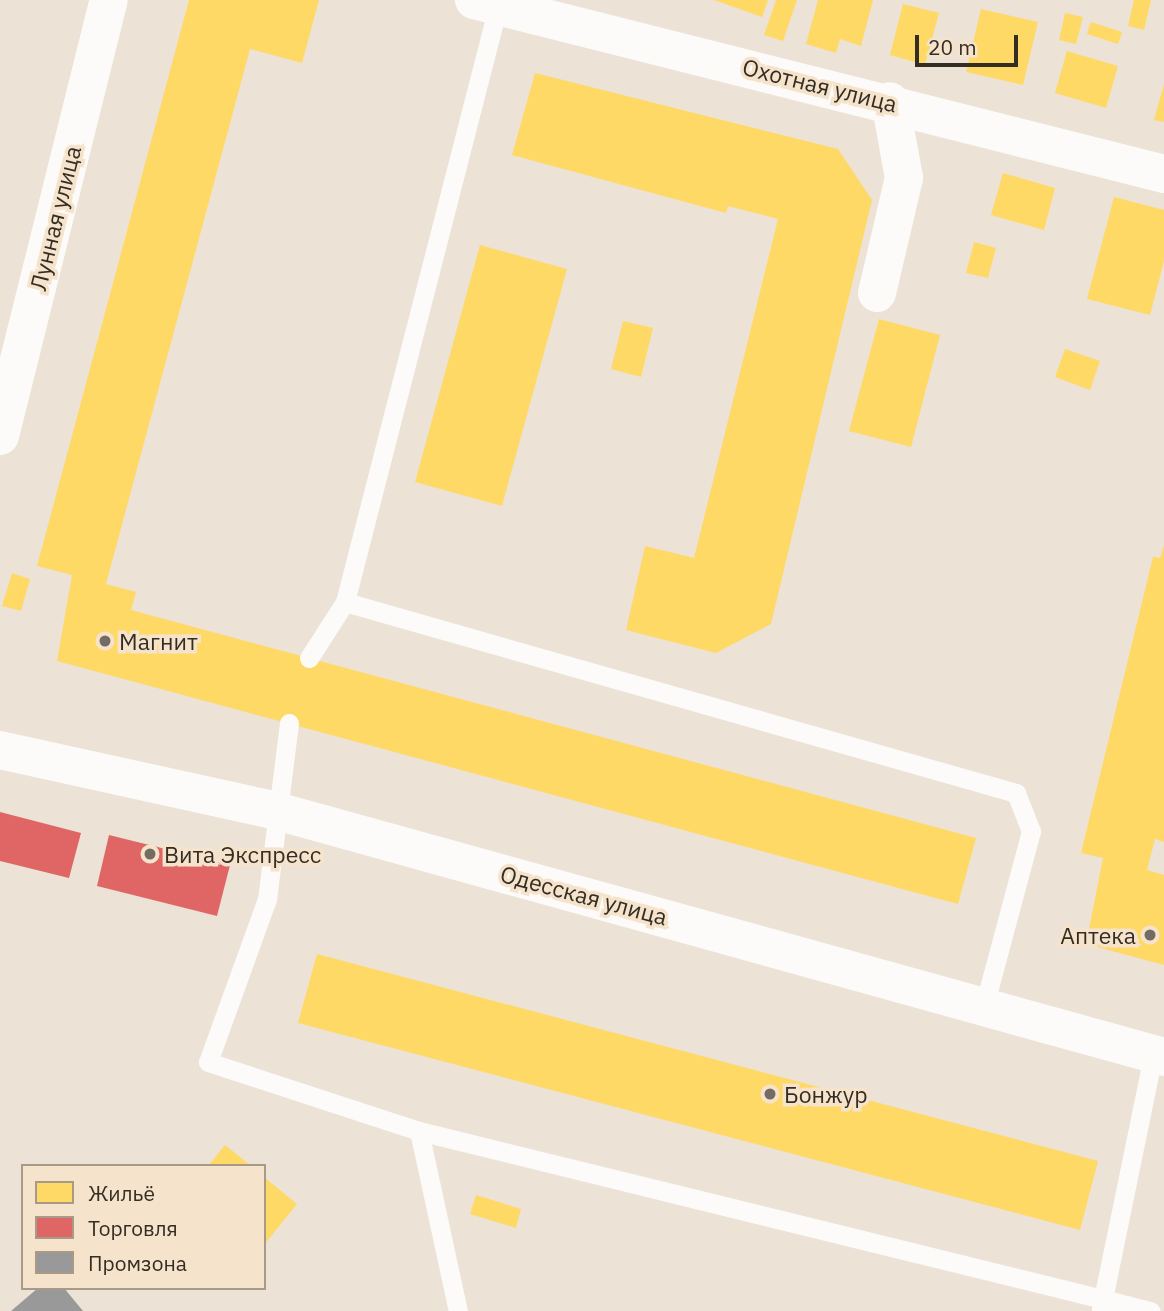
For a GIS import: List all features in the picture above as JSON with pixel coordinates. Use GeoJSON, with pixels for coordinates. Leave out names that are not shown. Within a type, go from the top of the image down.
{"type":"FeatureCollection","features":[{"type":"Feature","properties":{"kind":"street","name":"Лунная улица"},"geometry":{"type":"LineString","coordinates":[[0,436],[109,0]]}},
{"type":"Feature","properties":{"kind":"street","name":"Охотная улица"},"geometry":{"type":"LineString","coordinates":[[486,3],[890,101],[1164,174]]}},
{"type":"Feature","properties":{"kind":"street"},"geometry":{"type":"LineString","coordinates":[[877,293],[904,178],[890,101]]}},
{"type":"Feature","properties":{"kind":"street","name":"Одесская улица"},"geometry":{"type":"LineString","coordinates":[[0,750],[273,810],[985,1003],[1158,1056]]}},
{"type":"Feature","properties":{"kind":"lane"},"geometry":{"type":"LineString","coordinates":[[309,658],[345,602],[486,3]]}},
{"type":"Feature","properties":{"kind":"lane"},"geometry":{"type":"LineString","coordinates":[[345,602],[1016,793],[1031,831],[985,1003]]}},
{"type":"Feature","properties":{"kind":"lane"},"geometry":{"type":"LineString","coordinates":[[289,723],[273,810],[267,899],[208,1062],[419,1131],[1102,1305],[1150,1311]]}},
{"type":"Feature","properties":{"kind":"lane"},"geometry":{"type":"LineString","coordinates":[[1102,1305],[1158,1056]]}},
{"type":"Feature","properties":{"kind":"lane"},"geometry":{"type":"LineString","coordinates":[[419,1131],[458,1311]]}},
{"type":"Feature","properties":{"kind":"building: Жильё"},"geometry":{"type":"Polygon","coordinates":[[[189,0],[319,0],[302,63],[250,49],[106,584],[136,592],[131,610],[976,838],[958,904],[57,661],[72,575],[37,566],[189,0]]]}},
{"type":"Feature","properties":{"kind":"building: Жильё"},"geometry":{"type":"Polygon","coordinates":[[[714,0],[768,0],[762,17],[714,0]]]}},
{"type":"Feature","properties":{"kind":"building: Жильё"},"geometry":{"type":"Polygon","coordinates":[[[776,0],[797,0],[783,41],[764,35],[776,0]]]}},
{"type":"Feature","properties":{"kind":"building: Жильё"},"geometry":{"type":"Polygon","coordinates":[[[818,0],[873,0],[861,46],[840,39],[836,53],[806,44],[818,0]]]}},
{"type":"Feature","properties":{"kind":"building: Жильё"},"geometry":{"type":"Polygon","coordinates":[[[1134,0],[1151,0],[1144,30],[1128,26],[1134,0]]]}},
{"type":"Feature","properties":{"kind":"building: Жильё"},"geometry":{"type":"Polygon","coordinates":[[[903,4],[939,13],[925,65],[890,55],[903,4]]]}},
{"type":"Feature","properties":{"kind":"building: Жильё"},"geometry":{"type":"Polygon","coordinates":[[[981,9],[1038,22],[1023,85],[966,72],[981,9]]]}},
{"type":"Feature","properties":{"kind":"building: Жильё"},"geometry":{"type":"Polygon","coordinates":[[[1065,13],[1083,17],[1076,44],[1059,40],[1065,13]]]}},
{"type":"Feature","properties":{"kind":"building: Жильё"},"geometry":{"type":"Polygon","coordinates":[[[1091,22],[1122,32],[1118,44],[1087,34],[1091,22]]]}},
{"type":"Feature","properties":{"kind":"building: Жильё"},"geometry":{"type":"Polygon","coordinates":[[[1067,51],[1118,66],[1106,108],[1055,93],[1067,51]]]}},
{"type":"Feature","properties":{"kind":"building: Жильё"},"geometry":{"type":"Polygon","coordinates":[[[535,73],[838,149],[872,200],[771,624],[716,653],[626,630],[645,546],[694,558],[778,219],[728,206],[726,213],[512,155],[535,73]]]}},
{"type":"Feature","properties":{"kind":"building: Жильё"},"geometry":{"type":"Polygon","coordinates":[[[1164,84],[1164,122],[1154,120],[1164,84]]]}},
{"type":"Feature","properties":{"kind":"building: Жильё"},"geometry":{"type":"Polygon","coordinates":[[[1003,173],[1055,188],[1044,230],[991,215],[1003,173]]]}},
{"type":"Feature","properties":{"kind":"building: Жильё"},"geometry":{"type":"Polygon","coordinates":[[[1114,197],[1164,210],[1164,261],[1150,315],[1087,299],[1114,197]]]}},
{"type":"Feature","properties":{"kind":"building: Жильё"},"geometry":{"type":"Polygon","coordinates":[[[974,242],[996,248],[988,278],[966,273],[974,242]]]}},
{"type":"Feature","properties":{"kind":"building: Жильё"},"geometry":{"type":"Polygon","coordinates":[[[480,245],[567,269],[502,506],[415,482],[480,245]]]}},
{"type":"Feature","properties":{"kind":"building: Жильё"},"geometry":{"type":"Polygon","coordinates":[[[879,319],[940,335],[911,447],[849,431],[879,319]]]}},
{"type":"Feature","properties":{"kind":"building: Жильё"},"geometry":{"type":"Polygon","coordinates":[[[623,321],[653,328],[641,377],[611,369],[623,321]]]}},
{"type":"Feature","properties":{"kind":"building: Жильё"},"geometry":{"type":"Polygon","coordinates":[[[1065,349],[1100,361],[1090,390],[1055,377],[1065,349]]]}},
{"type":"Feature","properties":{"kind":"building: Жильё"},"geometry":{"type":"Polygon","coordinates":[[[1164,545],[1164,842],[1155,839],[1147,870],[1164,875],[1164,965],[1086,944],[1103,858],[1081,853],[1153,557],[1160,558],[1164,545]]]}},
{"type":"Feature","properties":{"kind":"building: Жильё"},"geometry":{"type":"Polygon","coordinates":[[[12,573],[30,579],[21,611],[2,606],[12,573]]]}},
{"type":"Feature","properties":{"kind":"building: Жильё"},"geometry":{"type":"Polygon","coordinates":[[[317,954],[1098,1161],[1080,1230],[298,1023],[317,954]]]}},
{"type":"Feature","properties":{"kind":"building: Жильё"},"geometry":{"type":"Polygon","coordinates":[[[225,1145],[249,1164],[210,1164],[225,1145]]]}},
{"type":"Feature","properties":{"kind":"building: Жильё"},"geometry":{"type":"Polygon","coordinates":[[[266,1179],[297,1204],[266,1243],[266,1179]]]}},
{"type":"Feature","properties":{"kind":"building: Жильё"},"geometry":{"type":"Polygon","coordinates":[[[476,1195],[521,1209],[516,1228],[470,1214],[476,1195]]]}},
{"type":"Feature","properties":{"kind":"building: Торговля"},"geometry":{"type":"Polygon","coordinates":[[[0,812],[81,833],[69,878],[0,861],[0,812]]]}},
{"type":"Feature","properties":{"kind":"building: Торговля"},"geometry":{"type":"Polygon","coordinates":[[[109,835],[230,865],[217,916],[97,886],[109,835]]]}},
{"type":"Feature","properties":{"kind":"building: Промзона"},"geometry":{"type":"Polygon","coordinates":[[[36,1290],[66,1290],[83,1311],[11,1311],[36,1290]]]}},
{"type":"Feature","properties":{"kind":"place","name":"Магнит"},"geometry":{"type":"Point","coordinates":[105,641]}},
{"type":"Feature","properties":{"kind":"place","name":"Вита Экспресс"},"geometry":{"type":"Point","coordinates":[150,854]}},
{"type":"Feature","properties":{"kind":"place","name":"Аптека"},"geometry":{"type":"Point","coordinates":[1150,935]}},
{"type":"Feature","properties":{"kind":"place","name":"Бонжур"},"geometry":{"type":"Point","coordinates":[770,1094]}}]}
